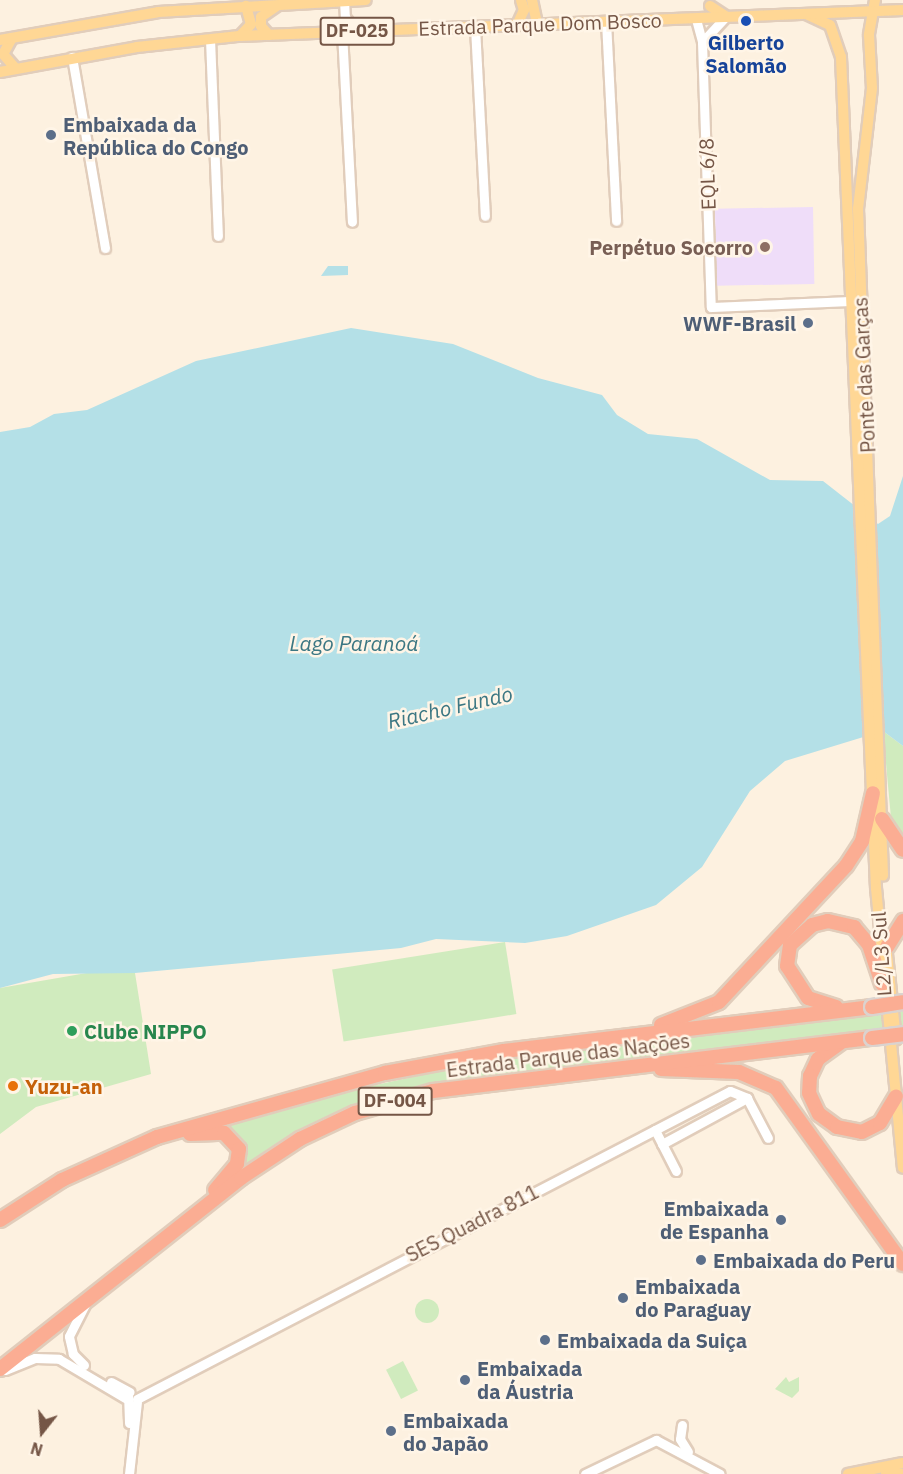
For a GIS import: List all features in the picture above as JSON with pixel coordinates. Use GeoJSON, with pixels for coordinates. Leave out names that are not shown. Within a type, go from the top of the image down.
{"type":"FeatureCollection","features":[{"type":"Feature","properties":{"kind":"highway"},"geometry":{"type":"LineString","coordinates":[[609,1038],[693,1016],[719,1002],[855,854],[873,793]]}},
{"type":"Feature","properties":{"kind":"highway"},"geometry":{"type":"LineString","coordinates":[[882,819],[903,850]]}},
{"type":"Feature","properties":{"kind":"highway"},"geometry":{"type":"LineString","coordinates":[[887,947],[903,921]]}},
{"type":"Feature","properties":{"kind":"highway"},"geometry":{"type":"LineString","coordinates":[[869,1008],[828,1006],[808,998],[789,973],[790,945],[812,925],[844,923],[869,945],[882,984]]}},
{"type":"Feature","properties":{"kind":"highway","name":"Estrada Parque das Nações"},"geometry":{"type":"LineString","coordinates":[[0,1220],[62,1180],[157,1137],[385,1073],[609,1038],[869,1008],[903,1002]]}},
{"type":"Feature","properties":{"kind":"highway","name":"Estrada Parque das Nações"},"geometry":{"type":"LineString","coordinates":[[0,1371],[257,1166],[355,1113],[433,1091],[903,1034]]}},
{"type":"Feature","properties":{"kind":"highway"},"geometry":{"type":"LineString","coordinates":[[843,1041],[818,1059],[810,1076],[809,1093],[819,1114],[837,1128],[862,1132],[880,1123],[901,1098]]}},
{"type":"Feature","properties":{"kind":"highway"},"geometry":{"type":"LineString","coordinates":[[633,1065],[739,1072],[776,1088],[903,1264]]}},
{"type":"Feature","properties":{"kind":"highway"},"geometry":{"type":"LineString","coordinates":[[157,1137],[224,1133],[239,1149],[237,1164],[194,1214]]}},
{"type":"Feature","properties":{"kind":"main road","name":"DF-025"},"geometry":{"type":"LineString","coordinates":[[0,40],[158,12],[366,0]]}},
{"type":"Feature","properties":{"kind":"main road"},"geometry":{"type":"LineString","coordinates":[[517,25],[524,10],[521,0]]}},
{"type":"Feature","properties":{"kind":"main road"},"geometry":{"type":"LineString","coordinates":[[532,0],[537,24]]}},
{"type":"Feature","properties":{"kind":"main road"},"geometry":{"type":"LineString","coordinates":[[269,35],[261,26],[261,17],[280,4]]}},
{"type":"Feature","properties":{"kind":"main road"},"geometry":{"type":"LineString","coordinates":[[239,36],[251,24],[246,6]]}},
{"type":"Feature","properties":{"kind":"main road"},"geometry":{"type":"LineString","coordinates":[[710,6],[726,18]]}},
{"type":"Feature","properties":{"kind":"main road","name":"Estrada Parque Dom Bosco"},"geometry":{"type":"LineString","coordinates":[[0,72],[72,57],[239,36],[726,18],[806,14],[875,6],[903,10]]}},
{"type":"Feature","properties":{"kind":"main road","name":"Ponte das Garças"},"geometry":{"type":"LineString","coordinates":[[870,739],[858,209],[872,88],[868,35],[875,6]]}},
{"type":"Feature","properties":{"kind":"main road","name":"Ponte das Garças"},"geometry":{"type":"LineString","coordinates":[[806,14],[830,25],[839,44],[851,301],[865,491],[879,752]]}},
{"type":"Feature","properties":{"kind":"main road"},"geometry":{"type":"LineString","coordinates":[[12,38],[3,54],[16,69]]}},
{"type":"Feature","properties":{"kind":"main road","name":"L2/L3 Sul"},"geometry":{"type":"LineString","coordinates":[[870,739],[882,984],[901,1098]]}},
{"type":"Feature","properties":{"kind":"main road","name":"L2/L3 Sul"},"geometry":{"type":"LineString","coordinates":[[879,752],[887,947],[901,1098],[903,1168]]}},
{"type":"Feature","properties":{"kind":"main road"},"geometry":{"type":"LineString","coordinates":[[848,1474],[903,1463]]}},
{"type":"Feature","properties":{"kind":"main road"},"geometry":{"type":"LineString","coordinates":[[886,1474],[902,1474]]}},
{"type":"Feature","properties":{"kind":"street"},"geometry":{"type":"LineString","coordinates":[[348,0],[347,22],[356,31]]}},
{"type":"Feature","properties":{"kind":"street"},"geometry":{"type":"LineString","coordinates":[[702,42],[726,18]]}},
{"type":"Feature","properties":{"kind":"street","name":"EQL 6/8"},"geometry":{"type":"LineString","coordinates":[[696,19],[702,42],[711,307],[851,301]]}},
{"type":"Feature","properties":{"kind":"street"},"geometry":{"type":"LineString","coordinates":[[606,21],[616,221]]}},
{"type":"Feature","properties":{"kind":"street"},"geometry":{"type":"LineString","coordinates":[[475,27],[485,216]]}},
{"type":"Feature","properties":{"kind":"street"},"geometry":{"type":"LineString","coordinates":[[342,32],[352,222]]}},
{"type":"Feature","properties":{"kind":"street"},"geometry":{"type":"LineString","coordinates":[[210,39],[218,236]]}},
{"type":"Feature","properties":{"kind":"street"},"geometry":{"type":"LineString","coordinates":[[72,57],[105,248]]}},
{"type":"Feature","properties":{"kind":"street","name":"SES Quadra 811"},"geometry":{"type":"LineString","coordinates":[[131,1397],[156,1387],[730,1090],[747,1098]]}},
{"type":"Feature","properties":{"kind":"street"},"geometry":{"type":"LineString","coordinates":[[662,1144],[747,1098],[768,1138]]}},
{"type":"Feature","properties":{"kind":"street"},"geometry":{"type":"LineString","coordinates":[[655,1130],[676,1171]]}},
{"type":"Feature","properties":{"kind":"street"},"geometry":{"type":"LineString","coordinates":[[86,1304],[69,1336],[73,1354],[131,1397]]}},
{"type":"Feature","properties":{"kind":"street"},"geometry":{"type":"LineString","coordinates":[[0,1371],[28,1360],[59,1359],[131,1397]]}},
{"type":"Feature","properties":{"kind":"street"},"geometry":{"type":"LineString","coordinates":[[129,1474],[131,1397]]}},
{"type":"Feature","properties":{"kind":"street"},"geometry":{"type":"LineString","coordinates":[[682,1425],[680,1439],[689,1454]]}},
{"type":"Feature","properties":{"kind":"street"},"geometry":{"type":"LineString","coordinates":[[585,1474],[651,1441],[689,1454],[720,1474]]}},
{"type":"Feature","properties":{"kind":"shaded area","name":"Perpétuo Socorro"},"geometry":{"type":"Polygon","coordinates":[[[813,207],[814,284],[716,286],[715,209],[813,207]]]}},
{"type":"Feature","properties":{"kind":"green space"},"geometry":{"type":"Polygon","coordinates":[[[883,731],[903,746],[903,835],[891,818],[883,731]]]}},
{"type":"Feature","properties":{"kind":"green space"},"geometry":{"type":"Polygon","coordinates":[[[505,942],[516,1014],[344,1041],[332,969],[505,942]]]}},
{"type":"Feature","properties":{"kind":"green space","name":"Clube NIPPO"},"geometry":{"type":"Polygon","coordinates":[[[104,970],[135,973],[151,1074],[36,1107],[0,1134],[0,988],[104,970]]]}},
{"type":"Feature","properties":{"kind":"green space"},"geometry":{"type":"Polygon","coordinates":[[[903,1007],[903,1028],[407,1092],[353,1109],[226,1181],[242,1145],[224,1123],[291,1103],[539,1050],[903,1007]]]}},
{"type":"Feature","properties":{"kind":"green space"},"geometry":{"type":"Polygon","coordinates":[[[427,1299],[432,1300],[438,1306],[438,1316],[432,1322],[427,1323],[422,1322],[416,1316],[415,1311],[416,1306],[422,1300],[427,1299]]]}},
{"type":"Feature","properties":{"kind":"green space"},"geometry":{"type":"Polygon","coordinates":[[[403,1361],[418,1390],[401,1399],[386,1370],[403,1361]]]}},
{"type":"Feature","properties":{"kind":"green space"},"geometry":{"type":"Polygon","coordinates":[[[786,1377],[789,1382],[799,1377],[799,1391],[792,1398],[775,1389],[786,1377]]]}},
{"type":"Feature","properties":{"kind":"water"},"geometry":{"type":"Polygon","coordinates":[[[328,266],[348,266],[348,275],[321,276],[328,266]]]}},
{"type":"Feature","properties":{"kind":"water","name":"Lago Paranoá"},"geometry":{"type":"Polygon","coordinates":[[[351,328],[453,344],[538,378],[602,395],[617,415],[648,434],[697,439],[770,480],[823,481],[878,524],[890,516],[903,476],[903,746],[883,731],[785,761],[750,791],[702,867],[656,905],[567,936],[525,943],[436,939],[401,948],[135,973],[53,974],[0,988],[0,432],[30,427],[54,414],[87,410],[196,361],[351,328]]]}},
{"type":"Feature","properties":{"kind":"place","name":"Gilberto Salomão"},"geometry":{"type":"Point","coordinates":[746,21]}},
{"type":"Feature","properties":{"kind":"place","name":"Embaixada da República do Congo"},"geometry":{"type":"Point","coordinates":[51,135]}},
{"type":"Feature","properties":{"kind":"place","name":"Perpétuo Socorro"},"geometry":{"type":"Point","coordinates":[765,247]}},
{"type":"Feature","properties":{"kind":"place","name":"WWF-Brasil"},"geometry":{"type":"Point","coordinates":[808,323]}},
{"type":"Feature","properties":{"kind":"place","name":"Clube NIPPO"},"geometry":{"type":"Point","coordinates":[72,1031]}},
{"type":"Feature","properties":{"kind":"place","name":"Yuzu-an"},"geometry":{"type":"Point","coordinates":[13,1086]}},
{"type":"Feature","properties":{"kind":"place","name":"Embaixada de Espanha"},"geometry":{"type":"Point","coordinates":[781,1220]}},
{"type":"Feature","properties":{"kind":"place","name":"Embaixada do Peru"},"geometry":{"type":"Point","coordinates":[701,1260]}},
{"type":"Feature","properties":{"kind":"place","name":"Embaixada do Paraguay"},"geometry":{"type":"Point","coordinates":[623,1298]}},
{"type":"Feature","properties":{"kind":"place","name":"Embaixada da Suiça"},"geometry":{"type":"Point","coordinates":[545,1340]}},
{"type":"Feature","properties":{"kind":"place","name":"Embaixada da Áustria"},"geometry":{"type":"Point","coordinates":[465,1380]}},
{"type":"Feature","properties":{"kind":"place","name":"Embaixada do Japão"},"geometry":{"type":"Point","coordinates":[391,1431]}},
{"type":"Feature","properties":{"kind":"water label","name":"Riacho Fundo"},"geometry":{"type":"Point","coordinates":[450,707]}}]}
